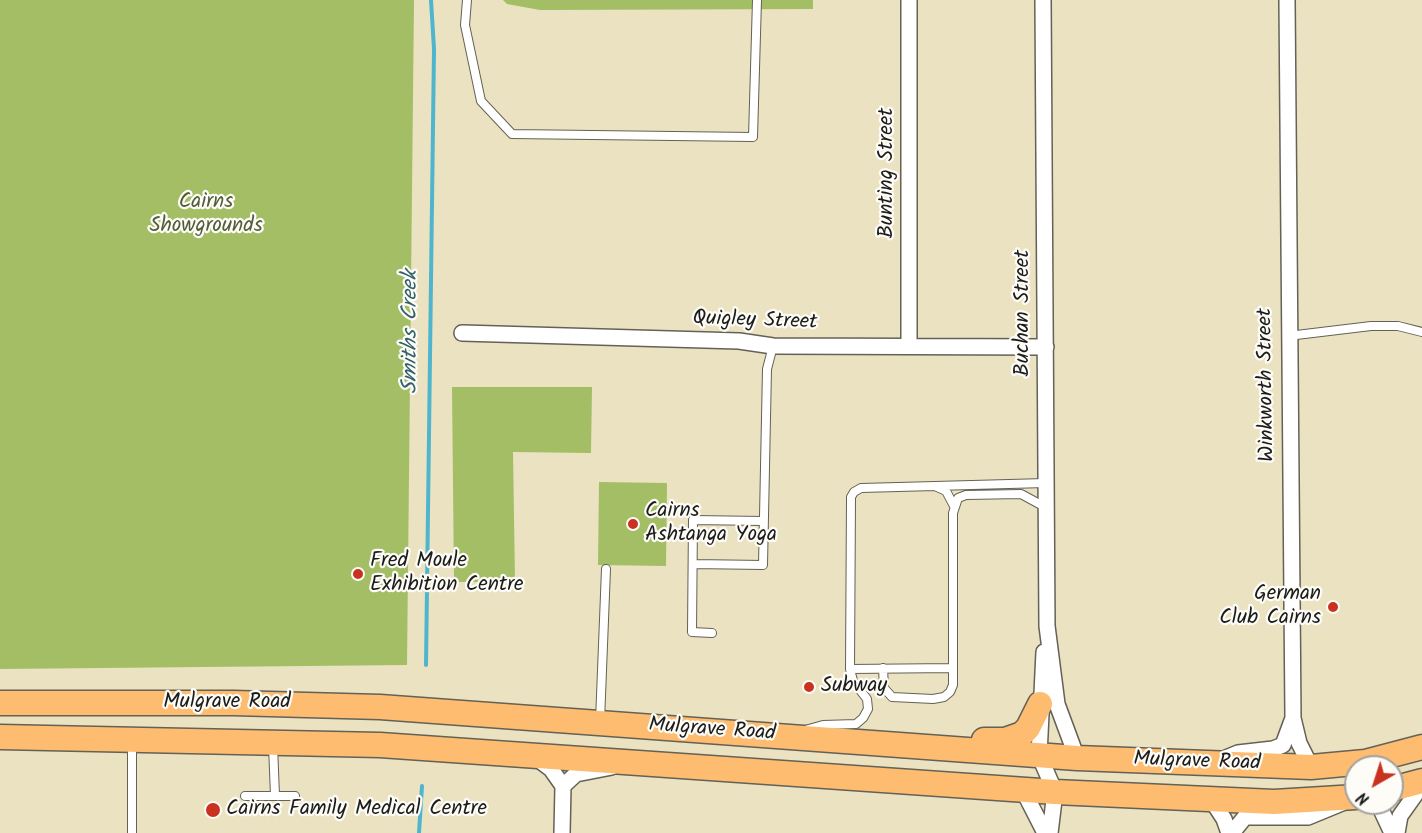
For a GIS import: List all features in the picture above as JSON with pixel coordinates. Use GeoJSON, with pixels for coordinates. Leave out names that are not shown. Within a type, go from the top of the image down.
{"type":"FeatureCollection","features":[{"type":"Feature","properties":{"kind":"main road","name":"Mulgrave Road"},"geometry":{"type":"LineString","coordinates":[[0,703],[233,703],[380,707],[1077,758],[1311,767],[1365,762],[1422,747]]}},
{"type":"Feature","properties":{"kind":"main road"},"geometry":{"type":"LineString","coordinates":[[910,746],[1013,738],[1028,728],[1040,704]]}},
{"type":"Feature","properties":{"kind":"main road"},"geometry":{"type":"LineString","coordinates":[[380,707],[380,745]]}},
{"type":"Feature","properties":{"kind":"main road","name":"Mulgrave Road"},"geometry":{"type":"LineString","coordinates":[[0,737],[380,745],[529,753],[1055,792],[1274,802],[1344,798]]}},
{"type":"Feature","properties":{"kind":"main road"},"geometry":{"type":"LineString","coordinates":[[1404,787],[1422,783]]}},
{"type":"Feature","properties":{"kind":"street","name":"Bunting Street"},"geometry":{"type":"LineString","coordinates":[[909,0],[909,345]]}},
{"type":"Feature","properties":{"kind":"street","name":"Buchan Street"},"geometry":{"type":"LineString","coordinates":[[1043,0],[1047,626],[1040,704],[1039,755],[1055,792]]}},
{"type":"Feature","properties":{"kind":"street","name":"Winkworth Street"},"geometry":{"type":"LineString","coordinates":[[1287,0],[1288,336],[1293,718],[1299,743],[1311,767]]}},
{"type":"Feature","properties":{"kind":"street","name":"Quigley Street"},"geometry":{"type":"LineString","coordinates":[[462,333],[739,342],[773,346],[1046,347]]}},
{"type":"Feature","properties":{"kind":"street","name":"Buchan Street"},"geometry":{"type":"LineString","coordinates":[[1047,626],[1057,704],[1077,758]]}},
{"type":"Feature","properties":{"kind":"street"},"geometry":{"type":"LineString","coordinates":[[1213,763],[1238,753],[1273,749],[1282,745],[1293,718]]}},
{"type":"Feature","properties":{"kind":"street"},"geometry":{"type":"LineString","coordinates":[[529,753],[551,769],[562,786],[562,833]]}},
{"type":"Feature","properties":{"kind":"street"},"geometry":{"type":"LineString","coordinates":[[562,786],[576,774],[635,761]]}},
{"type":"Feature","properties":{"kind":"street"},"geometry":{"type":"LineString","coordinates":[[1397,833],[1400,816],[1422,783]]}},
{"type":"Feature","properties":{"kind":"street"},"geometry":{"type":"LineString","coordinates":[[1023,790],[1045,833]]}},
{"type":"Feature","properties":{"kind":"street"},"geometry":{"type":"LineString","coordinates":[[1050,833],[1055,792]]}},
{"type":"Feature","properties":{"kind":"street"},"geometry":{"type":"LineString","coordinates":[[1211,799],[1230,833],[1245,817],[1308,817],[1344,801]]}},
{"type":"Feature","properties":{"kind":"street"},"geometry":{"type":"LineString","coordinates":[[1384,815],[1392,833]]}},
{"type":"Feature","properties":{"kind":"lane"},"geometry":{"type":"LineString","coordinates":[[467,0],[465,25],[481,101],[512,134],[753,137],[758,0]]}},
{"type":"Feature","properties":{"kind":"lane"},"geometry":{"type":"LineString","coordinates":[[1288,336],[1371,326],[1398,326],[1422,332]]}},
{"type":"Feature","properties":{"kind":"lane"},"geometry":{"type":"LineString","coordinates":[[693,564],[763,566],[767,369],[773,346]]}},
{"type":"Feature","properties":{"kind":"lane"},"geometry":{"type":"LineString","coordinates":[[787,737],[814,727],[848,725],[863,718],[868,709],[867,699],[853,681],[850,669],[851,497],[861,488],[1046,483]]}},
{"type":"Feature","properties":{"kind":"lane"},"geometry":{"type":"LineString","coordinates":[[936,486],[946,491],[954,506]]}},
{"type":"Feature","properties":{"kind":"lane"},"geometry":{"type":"LineString","coordinates":[[883,668],[884,688],[892,697],[933,699],[944,697],[950,692],[953,685],[954,506],[958,498],[966,495],[1020,494],[1047,508]]}},
{"type":"Feature","properties":{"kind":"lane"},"geometry":{"type":"LineString","coordinates":[[712,633],[692,632],[693,520],[763,521]]}},
{"type":"Feature","properties":{"kind":"lane"},"geometry":{"type":"LineString","coordinates":[[600,723],[606,569]]}},
{"type":"Feature","properties":{"kind":"lane"},"geometry":{"type":"LineString","coordinates":[[850,669],[953,668]]}},
{"type":"Feature","properties":{"kind":"lane"},"geometry":{"type":"LineString","coordinates":[[132,738],[132,833]]}},
{"type":"Feature","properties":{"kind":"lane"},"geometry":{"type":"LineString","coordinates":[[273,741],[274,796]]}},
{"type":"Feature","properties":{"kind":"lane"},"geometry":{"type":"LineString","coordinates":[[245,796],[295,796]]}},
{"type":"Feature","properties":{"kind":"green space","name":"Cairns Showgrounds"},"geometry":{"type":"Polygon","coordinates":[[[0,0],[414,0],[407,665],[0,669],[0,0]]]}},
{"type":"Feature","properties":{"kind":"green space"},"geometry":{"type":"Polygon","coordinates":[[[503,0],[813,0],[813,9],[540,10],[507,4],[503,0]]]}},
{"type":"Feature","properties":{"kind":"green space"},"geometry":{"type":"Polygon","coordinates":[[[452,387],[592,387],[591,453],[513,452],[515,582],[454,582],[452,387]]]}},
{"type":"Feature","properties":{"kind":"green space","name":"Cairns Ashtanga Yoga"},"geometry":{"type":"Polygon","coordinates":[[[599,482],[667,483],[666,566],[598,565],[599,482]]]}},
{"type":"Feature","properties":{"kind":"waterway","name":"Smiths Creek"},"geometry":{"type":"LineString","coordinates":[[426,665],[434,49],[431,0]]}},
{"type":"Feature","properties":{"kind":"waterway","name":"Smiths Creek"},"geometry":{"type":"LineString","coordinates":[[419,833],[422,786]]}},
{"type":"Feature","properties":{"kind":"place","name":"Cairns Ashtanga Yoga"},"geometry":{"type":"Point","coordinates":[633,524]}},
{"type":"Feature","properties":{"kind":"place","name":"Fred Moule Exhibition Centre"},"geometry":{"type":"Point","coordinates":[358,574]}},
{"type":"Feature","properties":{"kind":"place","name":"German Club Cairns"},"geometry":{"type":"Point","coordinates":[1333,607]}},
{"type":"Feature","properties":{"kind":"place","name":"Subway"},"geometry":{"type":"Point","coordinates":[809,687]}},
{"type":"Feature","properties":{"kind":"place","name":"Cairns Family Medical Centre"},"geometry":{"type":"Point","coordinates":[213,810]}}]}
